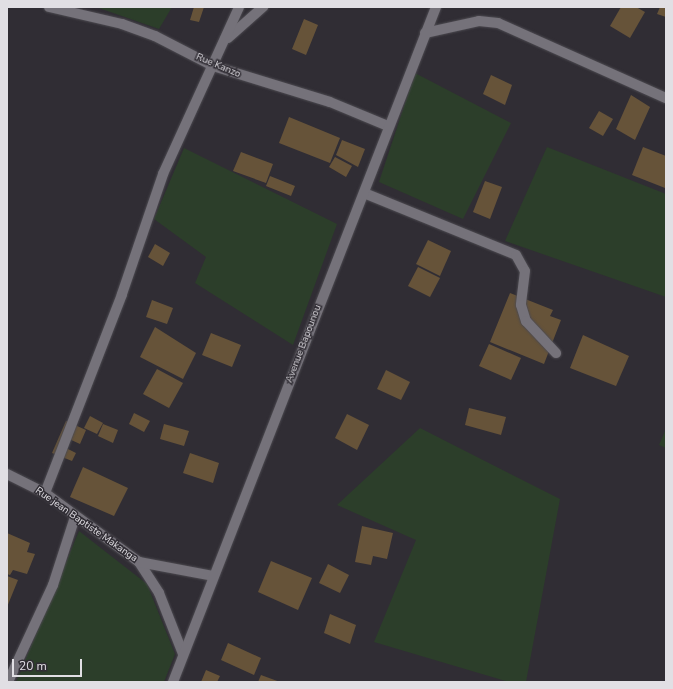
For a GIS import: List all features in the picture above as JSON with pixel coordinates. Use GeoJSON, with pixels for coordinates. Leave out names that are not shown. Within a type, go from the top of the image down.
{"type":"FeatureCollection","features":[{"type":"Feature","properties":{"kind":"street","name":"Rue Kanzo"},"geometry":{"type":"LineString","coordinates":[[49,7],[155,36],[213,66],[330,102],[388,126]]}},
{"type":"Feature","properties":{"kind":"street"},"geometry":{"type":"LineString","coordinates":[[45,494],[122,294],[163,174],[225,41],[238,7]]}},
{"type":"Feature","properties":{"kind":"street"},"geometry":{"type":"LineString","coordinates":[[225,41],[262,7]]}},
{"type":"Feature","properties":{"kind":"street","name":"Avenue Bapounou"},"geometry":{"type":"LineString","coordinates":[[173,682],[213,576],[364,193],[388,126],[436,7]]}},
{"type":"Feature","properties":{"kind":"street"},"geometry":{"type":"LineString","coordinates":[[425,33],[479,21],[498,23],[666,98]]}},
{"type":"Feature","properties":{"kind":"street"},"geometry":{"type":"LineString","coordinates":[[364,193],[516,255],[525,271],[521,305],[526,321],[556,353]]}},
{"type":"Feature","properties":{"kind":"street","name":"Rue jean Baptiste Makanga"},"geometry":{"type":"LineString","coordinates":[[7,474],[45,494],[139,562],[159,593],[183,654]]}},
{"type":"Feature","properties":{"kind":"street"},"geometry":{"type":"LineString","coordinates":[[8,682],[53,585],[75,517]]}},
{"type":"Feature","properties":{"kind":"street"},"geometry":{"type":"LineString","coordinates":[[139,562],[213,576]]}},
{"type":"Feature","properties":{"kind":"green space"},"geometry":{"type":"Polygon","coordinates":[[[96,7],[172,7],[159,29],[96,7]]]}},
{"type":"Feature","properties":{"kind":"green space"},"geometry":{"type":"Polygon","coordinates":[[[415,73],[511,123],[463,219],[379,182],[415,73]]]}},
{"type":"Feature","properties":{"kind":"green space"},"geometry":{"type":"Polygon","coordinates":[[[547,147],[666,194],[666,297],[505,241],[547,147]]]}},
{"type":"Feature","properties":{"kind":"green space"},"geometry":{"type":"Polygon","coordinates":[[[184,148],[337,224],[293,345],[195,283],[206,257],[154,219],[184,148]]]}},
{"type":"Feature","properties":{"kind":"green space"},"geometry":{"type":"Polygon","coordinates":[[[420,428],[560,499],[526,682],[509,682],[374,642],[416,540],[337,505],[420,428]]]}},
{"type":"Feature","properties":{"kind":"green space"},"geometry":{"type":"Polygon","coordinates":[[[666,429],[666,448],[659,445],[666,429]]]}},
{"type":"Feature","properties":{"kind":"green space"},"geometry":{"type":"Polygon","coordinates":[[[79,531],[147,584],[175,654],[164,682],[16,682],[79,531]]]}},
{"type":"Feature","properties":{"kind":"building"},"geometry":{"type":"Polygon","coordinates":[[[194,7],[204,7],[199,22],[190,20],[194,7]]]}},
{"type":"Feature","properties":{"kind":"building"},"geometry":{"type":"Polygon","coordinates":[[[621,7],[636,7],[645,12],[630,38],[610,26],[621,7]]]}},
{"type":"Feature","properties":{"kind":"building"},"geometry":{"type":"Polygon","coordinates":[[[660,7],[666,7],[666,17],[657,14],[660,7]]]}},
{"type":"Feature","properties":{"kind":"building"},"geometry":{"type":"Polygon","coordinates":[[[304,19],[318,25],[306,55],[292,49],[304,19]]]}},
{"type":"Feature","properties":{"kind":"building"},"geometry":{"type":"Polygon","coordinates":[[[491,75],[512,85],[505,105],[483,94],[491,75]]]}},
{"type":"Feature","properties":{"kind":"building"},"geometry":{"type":"Polygon","coordinates":[[[631,95],[650,107],[635,140],[616,129],[631,95]]]}},
{"type":"Feature","properties":{"kind":"building"},"geometry":{"type":"Polygon","coordinates":[[[599,111],[613,119],[603,136],[589,128],[599,111]]]}},
{"type":"Feature","properties":{"kind":"building"},"geometry":{"type":"Polygon","coordinates":[[[289,117],[340,138],[330,163],[279,143],[289,117]]]}},
{"type":"Feature","properties":{"kind":"building"},"geometry":{"type":"Polygon","coordinates":[[[342,140],[365,149],[358,167],[336,155],[342,140]]]}},
{"type":"Feature","properties":{"kind":"building"},"geometry":{"type":"Polygon","coordinates":[[[643,147],[666,156],[665,188],[632,175],[643,147]]]}},
{"type":"Feature","properties":{"kind":"building"},"geometry":{"type":"Polygon","coordinates":[[[241,152],[273,164],[266,183],[233,171],[241,152]]]}},
{"type":"Feature","properties":{"kind":"building"},"geometry":{"type":"Polygon","coordinates":[[[335,157],[352,166],[346,177],[329,167],[335,157]]]}},
{"type":"Feature","properties":{"kind":"building"},"geometry":{"type":"Polygon","coordinates":[[[270,176],[295,186],[291,196],[266,186],[270,176]]]}},
{"type":"Feature","properties":{"kind":"building"},"geometry":{"type":"Polygon","coordinates":[[[485,181],[502,187],[490,219],[473,212],[485,181]]]}},
{"type":"Feature","properties":{"kind":"building"},"geometry":{"type":"Polygon","coordinates":[[[428,240],[451,251],[440,276],[416,264],[428,240]]]}},
{"type":"Feature","properties":{"kind":"building"},"geometry":{"type":"Polygon","coordinates":[[[155,244],[170,253],[163,266],[148,257],[155,244]]]}},
{"type":"Feature","properties":{"kind":"building"},"geometry":{"type":"Polygon","coordinates":[[[418,267],[440,278],[430,297],[408,286],[418,267]]]}},
{"type":"Feature","properties":{"kind":"building"},"geometry":{"type":"Polygon","coordinates":[[[510,293],[553,310],[550,316],[561,320],[544,364],[490,342],[510,293]]]}},
{"type":"Feature","properties":{"kind":"building"},"geometry":{"type":"Polygon","coordinates":[[[152,300],[173,308],[167,324],[146,317],[152,300]]]}},
{"type":"Feature","properties":{"kind":"building"},"geometry":{"type":"Polygon","coordinates":[[[155,327],[196,353],[183,379],[140,357],[155,327]]]}},
{"type":"Feature","properties":{"kind":"building"},"geometry":{"type":"Polygon","coordinates":[[[211,333],[241,345],[232,367],[202,355],[211,333]]]}},
{"type":"Feature","properties":{"kind":"building"},"geometry":{"type":"Polygon","coordinates":[[[583,335],[629,356],[616,386],[570,368],[583,335]]]}},
{"type":"Feature","properties":{"kind":"building"},"geometry":{"type":"Polygon","coordinates":[[[489,344],[521,358],[511,380],[479,366],[489,344]]]}},
{"type":"Feature","properties":{"kind":"building"},"geometry":{"type":"Polygon","coordinates":[[[157,369],[183,383],[169,408],[143,394],[157,369]]]}},
{"type":"Feature","properties":{"kind":"building"},"geometry":{"type":"Polygon","coordinates":[[[386,370],[410,382],[401,400],[377,389],[386,370]]]}},
{"type":"Feature","properties":{"kind":"building"},"geometry":{"type":"Polygon","coordinates":[[[469,408],[506,417],[501,435],[465,425],[469,408]]]}},
{"type":"Feature","properties":{"kind":"building"},"geometry":{"type":"Polygon","coordinates":[[[134,413],[150,421],[144,432],[129,424],[134,413]]]}},
{"type":"Feature","properties":{"kind":"building"},"geometry":{"type":"Polygon","coordinates":[[[347,414],[369,425],[357,450],[335,438],[347,414]]]}},
{"type":"Feature","properties":{"kind":"building"},"geometry":{"type":"Polygon","coordinates":[[[90,416],[103,423],[97,434],[84,428],[90,416]]]}},
{"type":"Feature","properties":{"kind":"building"},"geometry":{"type":"Polygon","coordinates":[[[66,421],[86,430],[80,444],[69,439],[66,448],[76,453],[72,461],[52,453],[66,421]]]}},
{"type":"Feature","properties":{"kind":"building"},"geometry":{"type":"Polygon","coordinates":[[[103,424],[118,430],[113,443],[98,436],[103,424]]]}},
{"type":"Feature","properties":{"kind":"building"},"geometry":{"type":"Polygon","coordinates":[[[164,424],[189,431],[184,446],[160,439],[164,424]]]}},
{"type":"Feature","properties":{"kind":"building"},"geometry":{"type":"Polygon","coordinates":[[[190,453],[219,463],[213,483],[183,473],[190,453]]]}},
{"type":"Feature","properties":{"kind":"building"},"geometry":{"type":"Polygon","coordinates":[[[83,467],[128,488],[114,516],[70,497],[83,467]]]}},
{"type":"Feature","properties":{"kind":"building"},"geometry":{"type":"Polygon","coordinates":[[[362,526],[393,533],[387,559],[373,556],[371,565],[355,562],[362,526]]]}},
{"type":"Feature","properties":{"kind":"building"},"geometry":{"type":"Polygon","coordinates":[[[7,533],[30,543],[27,552],[35,554],[27,574],[13,570],[10,575],[7,574],[7,533]]]}},
{"type":"Feature","properties":{"kind":"building"},"geometry":{"type":"Polygon","coordinates":[[[271,561],[312,578],[298,610],[258,592],[271,561]]]}},
{"type":"Feature","properties":{"kind":"building"},"geometry":{"type":"Polygon","coordinates":[[[328,564],[349,575],[340,593],[319,583],[328,564]]]}},
{"type":"Feature","properties":{"kind":"building"},"geometry":{"type":"Polygon","coordinates":[[[7,576],[18,580],[7,607],[7,576]]]}},
{"type":"Feature","properties":{"kind":"building"},"geometry":{"type":"Polygon","coordinates":[[[330,614],[356,625],[350,644],[324,633],[330,614]]]}},
{"type":"Feature","properties":{"kind":"building"},"geometry":{"type":"Polygon","coordinates":[[[228,643],[261,658],[254,675],[221,660],[228,643]]]}},
{"type":"Feature","properties":{"kind":"building"},"geometry":{"type":"Polygon","coordinates":[[[206,670],[220,676],[217,682],[201,682],[206,670]]]}},
{"type":"Feature","properties":{"kind":"building"},"geometry":{"type":"Polygon","coordinates":[[[261,675],[280,682],[258,682],[261,675]]]}}]}
